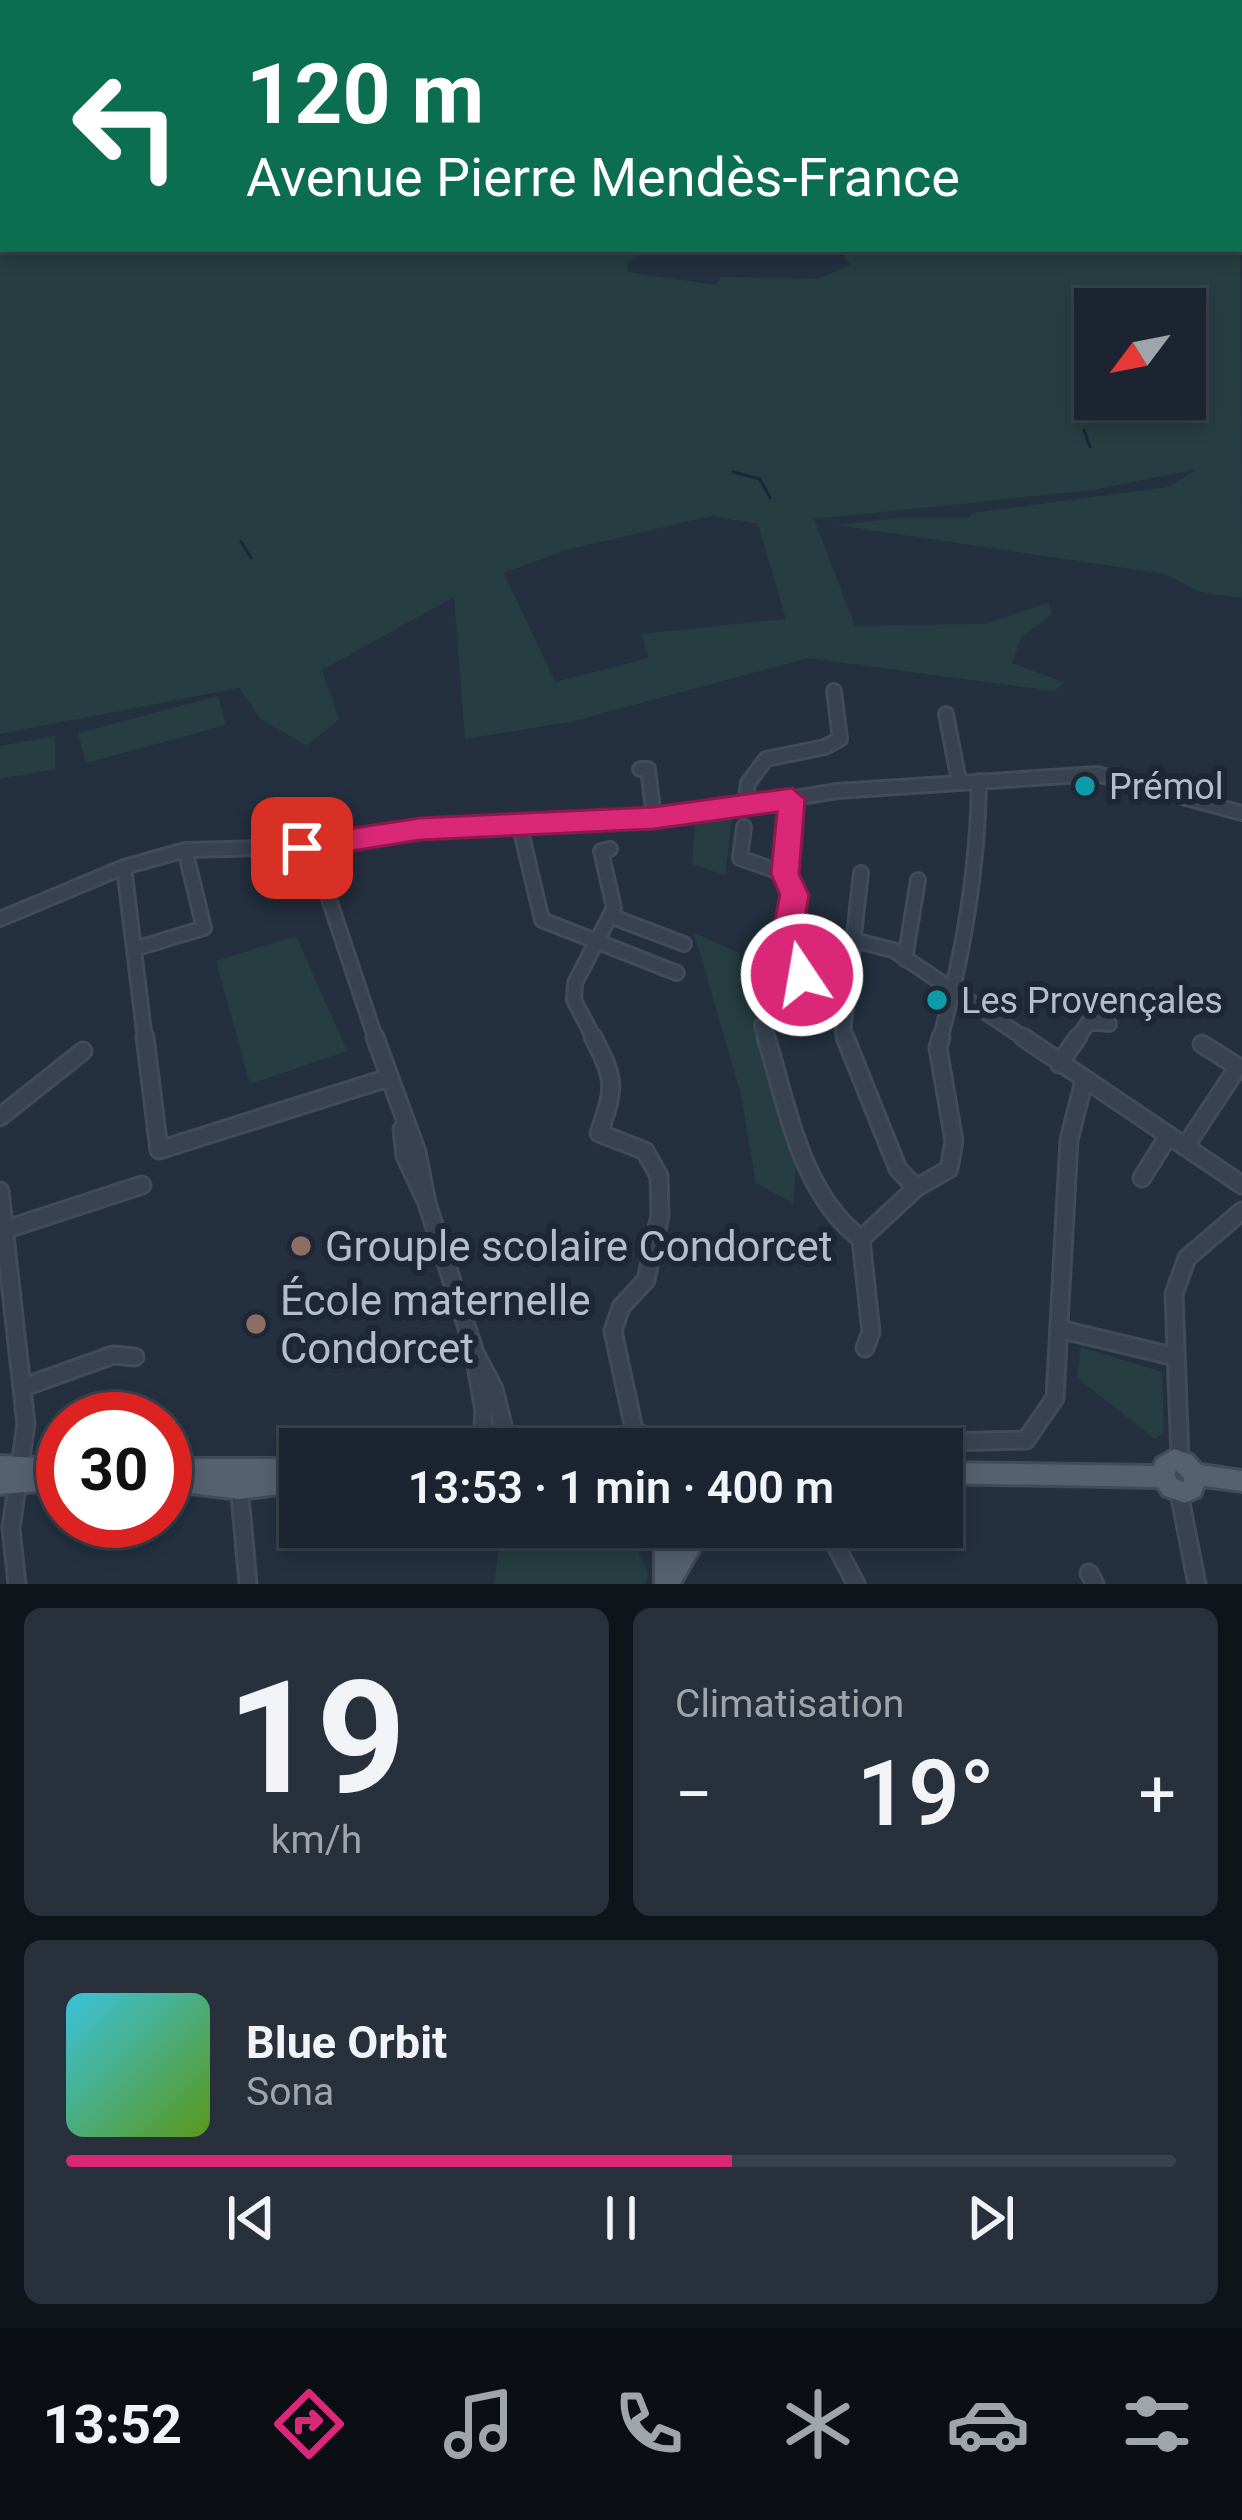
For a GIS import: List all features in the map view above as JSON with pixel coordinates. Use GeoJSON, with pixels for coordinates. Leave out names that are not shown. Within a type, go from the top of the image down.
{"type":"FeatureCollection","features":[{"type":"Feature","properties":{"kind":"main road"},"geometry":{"type":"LineString","coordinates":[[1171,1485],[1166,1463],[1242,1481]]}},
{"type":"Feature","properties":{"kind":"main road"},"geometry":{"type":"LineString","coordinates":[[963,1474],[1193,1489],[1187,1467]]}},
{"type":"Feature","properties":{"kind":"main road"},"geometry":{"type":"LineString","coordinates":[[192,1473],[239,1479],[279,1472]]}},
{"type":"Feature","properties":{"kind":"main road"},"geometry":{"type":"LineString","coordinates":[[192,1480],[279,1480]]}},
{"type":"Feature","properties":{"kind":"main road"},"geometry":{"type":"LineString","coordinates":[[667,1548],[667,1584]]}},
{"type":"Feature","properties":{"kind":"main road"},"geometry":{"type":"LineString","coordinates":[[667,1584],[688,1548]]}},
{"type":"Feature","properties":{"kind":"street"},"geometry":{"type":"LineString","coordinates":[[745,806],[752,775],[765,759],[788,750],[828,748],[840,739],[834,691]]}},
{"type":"Feature","properties":{"kind":"street"},"geometry":{"type":"LineString","coordinates":[[946,714],[959,782]]}},
{"type":"Feature","properties":{"kind":"street"},"geometry":{"type":"LineString","coordinates":[[640,769],[648,769],[654,818]]}},
{"type":"Feature","properties":{"kind":"street"},"geometry":{"type":"LineString","coordinates":[[0,919],[124,867],[185,850],[311,845],[420,829],[654,818],[959,782],[1097,774],[1242,813]]}},
{"type":"Feature","properties":{"kind":"street"},"geometry":{"type":"LineString","coordinates":[[861,1239],[916,1188],[949,1169],[955,1141],[938,1048],[965,943],[974,885],[979,781]]}},
{"type":"Feature","properties":{"kind":"street"},"geometry":{"type":"LineString","coordinates":[[792,799],[785,874],[795,895],[787,934],[802,975],[762,1026],[814,1189],[838,1222],[861,1239],[871,1332],[865,1348]]}},
{"type":"Feature","properties":{"kind":"street"},"geometry":{"type":"LineString","coordinates":[[519,824],[537,912],[550,924],[677,973]]}},
{"type":"Feature","properties":{"kind":"street"},"geometry":{"type":"LineString","coordinates":[[744,827],[740,858],[785,874]]}},
{"type":"Feature","properties":{"kind":"street"},"geometry":{"type":"LineString","coordinates":[[311,845],[401,1117],[405,1156],[427,1203],[475,1353],[494,1389],[505,1428]]}},
{"type":"Feature","properties":{"kind":"street"},"geometry":{"type":"LineString","coordinates":[[610,849],[601,851],[613,917],[575,983],[574,1000],[613,1076],[613,1092],[599,1132],[645,1151],[659,1177],[660,1214],[646,1280],[638,1294],[621,1307],[613,1331],[634,1428]]}},
{"type":"Feature","properties":{"kind":"street"},"geometry":{"type":"LineString","coordinates":[[134,949],[204,928],[185,850]]}},
{"type":"Feature","properties":{"kind":"street"},"geometry":{"type":"LineString","coordinates":[[124,867],[159,1150],[388,1078]]}},
{"type":"Feature","properties":{"kind":"street"},"geometry":{"type":"LineString","coordinates":[[861,873],[843,1033],[898,1169],[916,1188]]}},
{"type":"Feature","properties":{"kind":"street"},"geometry":{"type":"LineString","coordinates":[[904,958],[918,880]]}},
{"type":"Feature","properties":{"kind":"street"},"geometry":{"type":"LineString","coordinates":[[613,917],[684,944]]}},
{"type":"Feature","properties":{"kind":"street"},"geometry":{"type":"LineString","coordinates":[[853,940],[893,950],[1242,1185]]}},
{"type":"Feature","properties":{"kind":"street"},"geometry":{"type":"LineString","coordinates":[[1059,1064],[1089,1022],[1109,1024]]}},
{"type":"Feature","properties":{"kind":"street"},"geometry":{"type":"LineString","coordinates":[[1185,1147],[1238,1067],[1202,1044]]}},
{"type":"Feature","properties":{"kind":"street"},"geometry":{"type":"LineString","coordinates":[[0,1118],[82,1051]]}},
{"type":"Feature","properties":{"kind":"street"},"geometry":{"type":"LineString","coordinates":[[963,1441],[1027,1440],[1055,1398],[1069,1140],[1084,1081]]}},
{"type":"Feature","properties":{"kind":"street"},"geometry":{"type":"LineString","coordinates":[[1142,1178],[1168,1136]]}},
{"type":"Feature","properties":{"kind":"street"},"geometry":{"type":"LineString","coordinates":[[4,1230],[142,1185]]}},
{"type":"Feature","properties":{"kind":"street"},"geometry":{"type":"LineString","coordinates":[[0,1191],[24,1387],[10,1475],[17,1584]]}},
{"type":"Feature","properties":{"kind":"street"},"geometry":{"type":"LineString","coordinates":[[1187,1467],[1174,1294],[1187,1258],[1242,1211]]}},
{"type":"Feature","properties":{"kind":"street"},"geometry":{"type":"LineString","coordinates":[[1059,1329],[1176,1357]]}},
{"type":"Feature","properties":{"kind":"street"},"geometry":{"type":"LineString","coordinates":[[0,1355],[19,1351]]}},
{"type":"Feature","properties":{"kind":"street"},"geometry":{"type":"LineString","coordinates":[[475,1353],[484,1428]]}},
{"type":"Feature","properties":{"kind":"street"},"geometry":{"type":"LineString","coordinates":[[24,1387],[113,1355],[135,1358]]}},
{"type":"Feature","properties":{"kind":"street"},"geometry":{"type":"LineString","coordinates":[[239,1479],[248,1584]]}},
{"type":"Feature","properties":{"kind":"street"},"geometry":{"type":"LineString","coordinates":[[1171,1485],[1197,1584]]}},
{"type":"Feature","properties":{"kind":"street"},"geometry":{"type":"LineString","coordinates":[[837,1548],[856,1584]]}},
{"type":"Feature","properties":{"kind":"green space"},"geometry":{"type":"Polygon","coordinates":[[[0,252],[644,252],[626,264],[629,272],[716,285],[721,277],[817,279],[851,265],[840,252],[1240,252],[1242,598],[1200,592],[1165,574],[836,525],[900,518],[969,518],[972,513],[1168,487],[1192,470],[1094,490],[814,519],[855,626],[984,624],[1048,603],[1052,614],[1021,638],[1012,663],[1065,683],[1054,691],[808,658],[574,721],[465,739],[454,597],[322,670],[339,719],[307,746],[261,719],[239,688],[0,734],[0,252]],[[711,516],[566,550],[504,573],[555,682],[649,658],[641,634],[786,619],[758,524],[711,516]]]}},
{"type":"Feature","properties":{"kind":"green space"},"geometry":{"type":"Polygon","coordinates":[[[218,696],[226,725],[86,763],[78,733],[218,696]]]}},
{"type":"Feature","properties":{"kind":"green space"},"geometry":{"type":"Polygon","coordinates":[[[55,736],[55,769],[0,779],[0,746],[55,736]]]}},
{"type":"Feature","properties":{"kind":"green space"},"geometry":{"type":"Polygon","coordinates":[[[732,819],[725,875],[692,864],[695,822],[732,819]]]}},
{"type":"Feature","properties":{"kind":"green space"},"geometry":{"type":"Polygon","coordinates":[[[694,933],[739,953],[796,1165],[793,1203],[756,1183],[741,1094],[694,933]]]}},
{"type":"Feature","properties":{"kind":"green space"},"geometry":{"type":"Polygon","coordinates":[[[296,936],[347,1051],[250,1084],[216,961],[296,936]]]}},
{"type":"Feature","properties":{"kind":"green space"},"geometry":{"type":"Polygon","coordinates":[[[1081,1347],[1162,1372],[1164,1433],[1155,1439],[1077,1378],[1081,1347]]]}},
{"type":"Feature","properties":{"kind":"green space"},"geometry":{"type":"Polygon","coordinates":[[[499,1548],[640,1548],[649,1575],[645,1584],[494,1584],[499,1548]]]}},
{"type":"Feature","properties":{"kind":"waterway"},"geometry":{"type":"LineString","coordinates":[[1084,430],[1090,447]]}},
{"type":"Feature","properties":{"kind":"waterway"},"geometry":{"type":"LineString","coordinates":[[733,472],[760,479],[770,498]]}},
{"type":"Feature","properties":{"kind":"waterway"},"geometry":{"type":"LineString","coordinates":[[241,542],[251,558]]}},
{"type":"Feature","properties":{"kind":"place","name":"Prémol"},"geometry":{"type":"Point","coordinates":[1085,786]}},
{"type":"Feature","properties":{"kind":"place","name":"Les Provençales"},"geometry":{"type":"Point","coordinates":[937,1000]}},
{"type":"Feature","properties":{"kind":"place","name":"Grouple scolaire Condorcet"},"geometry":{"type":"Point","coordinates":[301,1246]}},
{"type":"Feature","properties":{"kind":"place","name":"École maternelle Condorcet"},"geometry":{"type":"Point","coordinates":[256,1324]}},
{"type":"Feature","properties":{"kind":"route"},"geometry":{"type":"LineString","coordinates":[[302,848],[420,829],[693,815],[792,799],[785,874],[795,895],[787,934],[802,975]]}}]}
